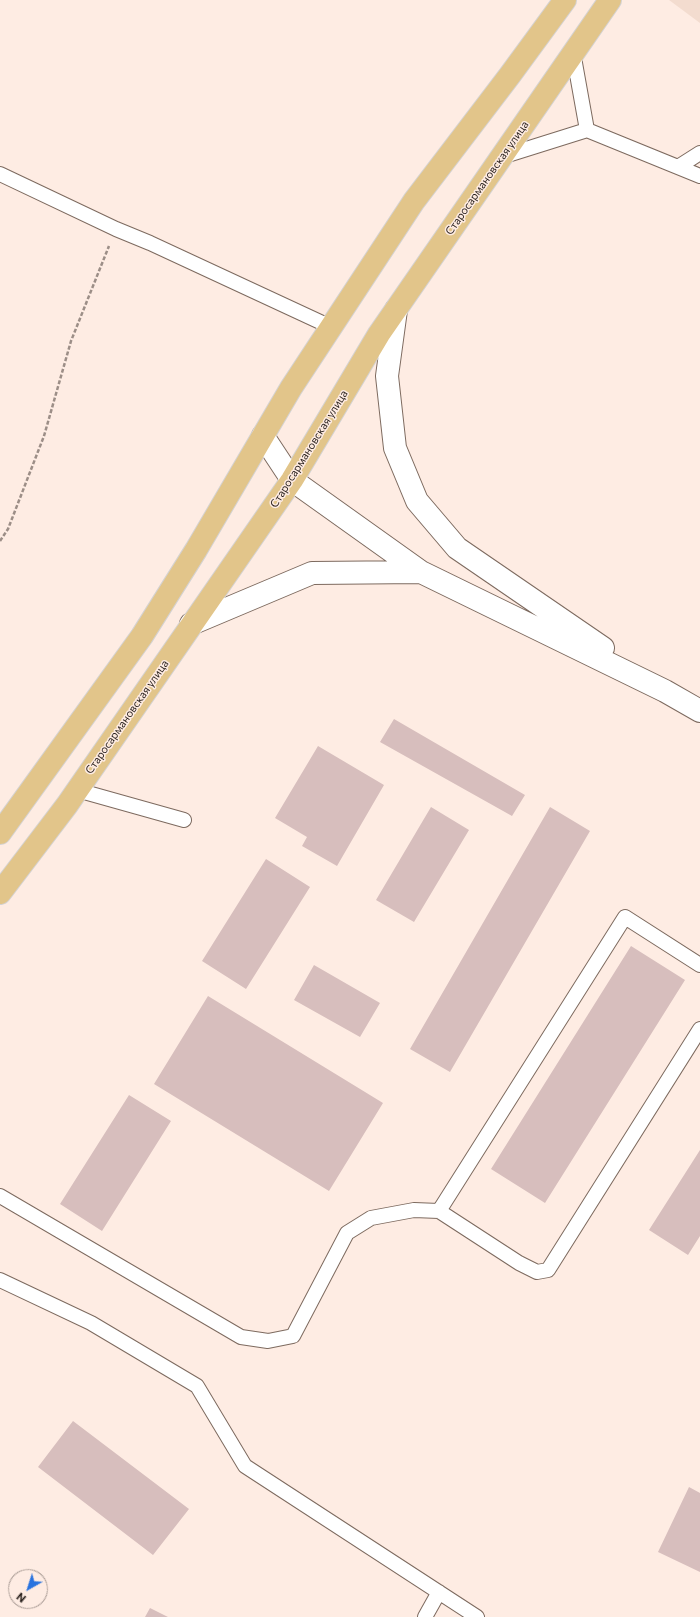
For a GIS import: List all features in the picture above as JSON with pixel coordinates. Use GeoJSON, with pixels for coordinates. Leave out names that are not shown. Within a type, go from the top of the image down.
{"type":"FeatureCollection","features":[{"type":"Feature","properties":{"kind":"main road"},"geometry":{"type":"LineString","coordinates":[[0,833],[142,636],[196,550],[291,388],[414,201],[510,76],[565,0]]}},
{"type":"Feature","properties":{"kind":"main road","name":"Старосармановская улица"},"geometry":{"type":"LineString","coordinates":[[0,893],[78,790],[292,480],[379,334],[610,0]]}},
{"type":"Feature","properties":{"kind":"street"},"geometry":{"type":"LineString","coordinates":[[396,310],[387,376],[395,448],[417,502],[457,548],[665,691]]}},
{"type":"Feature","properties":{"kind":"street"},"geometry":{"type":"LineString","coordinates":[[263,436],[292,480],[422,572],[665,691],[700,711]]}},
{"type":"Feature","properties":{"kind":"street"},"geometry":{"type":"LineString","coordinates":[[192,624],[312,573],[422,572]]}},
{"type":"Feature","properties":{"kind":"lane"},"geometry":{"type":"LineString","coordinates":[[573,52],[586,130]]}},
{"type":"Feature","properties":{"kind":"lane"},"geometry":{"type":"LineString","coordinates":[[501,157],[586,130],[700,176]]}},
{"type":"Feature","properties":{"kind":"lane"},"geometry":{"type":"LineString","coordinates":[[678,167],[700,153]]}},
{"type":"Feature","properties":{"kind":"lane"},"geometry":{"type":"LineString","coordinates":[[0,174],[116,229],[150,243],[331,327]]}},
{"type":"Feature","properties":{"kind":"lane"},"geometry":{"type":"LineString","coordinates":[[78,790],[184,820]]}},
{"type":"Feature","properties":{"kind":"lane"},"geometry":{"type":"LineString","coordinates":[[439,1211],[625,917],[700,965]]}},
{"type":"Feature","properties":{"kind":"lane"},"geometry":{"type":"LineString","coordinates":[[0,1196],[241,1337],[268,1341],[293,1336],[347,1233],[370,1218],[414,1210],[439,1211],[519,1263],[537,1272],[548,1270],[700,1029]]}},
{"type":"Feature","properties":{"kind":"lane"},"geometry":{"type":"LineString","coordinates":[[0,1280],[91,1323],[198,1386],[245,1466],[477,1617]]}},
{"type":"Feature","properties":{"kind":"lane"},"geometry":{"type":"LineString","coordinates":[[425,1617],[439,1592]]}},
{"type":"Feature","properties":{"kind":"path"},"geometry":{"type":"LineString","coordinates":[[0,541],[8,529],[44,436],[71,341],[116,229]]}},
{"type":"Feature","properties":{"kind":"shaded area"},"geometry":{"type":"Polygon","coordinates":[[[669,0],[700,0],[700,23],[669,0]]]}},
{"type":"Feature","properties":{"kind":"building"},"geometry":{"type":"Polygon","coordinates":[[[394,719],[525,795],[512,816],[380,742],[394,719]]]}},
{"type":"Feature","properties":{"kind":"building"},"geometry":{"type":"Polygon","coordinates":[[[318,746],[384,785],[337,866],[302,846],[307,837],[275,818],[318,746]]]}},
{"type":"Feature","properties":{"kind":"building"},"geometry":{"type":"Polygon","coordinates":[[[431,807],[469,830],[414,922],[376,900],[431,807]]]}},
{"type":"Feature","properties":{"kind":"building"},"geometry":{"type":"Polygon","coordinates":[[[550,807],[590,831],[450,1072],[410,1049],[550,807]]]}},
{"type":"Feature","properties":{"kind":"building"},"geometry":{"type":"Polygon","coordinates":[[[266,859],[310,887],[246,989],[202,961],[266,859]]]}},
{"type":"Feature","properties":{"kind":"building"},"geometry":{"type":"Polygon","coordinates":[[[631,946],[685,980],[545,1203],[491,1169],[631,946]]]}},
{"type":"Feature","properties":{"kind":"building"},"geometry":{"type":"Polygon","coordinates":[[[314,965],[380,1003],[360,1037],[294,1000],[314,965]]]}},
{"type":"Feature","properties":{"kind":"building"},"geometry":{"type":"Polygon","coordinates":[[[208,996],[383,1103],[329,1191],[154,1084],[208,996]]]}},
{"type":"Feature","properties":{"kind":"building"},"geometry":{"type":"Polygon","coordinates":[[[129,1095],[171,1121],[102,1231],[60,1204],[129,1095]]]}},
{"type":"Feature","properties":{"kind":"building"},"geometry":{"type":"Polygon","coordinates":[[[700,1150],[700,1236],[688,1255],[649,1230],[700,1150]]]}},
{"type":"Feature","properties":{"kind":"building"},"geometry":{"type":"Polygon","coordinates":[[[73,1421],[189,1509],[153,1555],[38,1467],[73,1421]]]}},
{"type":"Feature","properties":{"kind":"building"},"geometry":{"type":"Polygon","coordinates":[[[689,1487],[700,1493],[700,1572],[658,1552],[689,1487]]]}},
{"type":"Feature","properties":{"kind":"building"},"geometry":{"type":"Polygon","coordinates":[[[150,1608],[168,1617],[145,1617],[150,1608]]]}}]}
